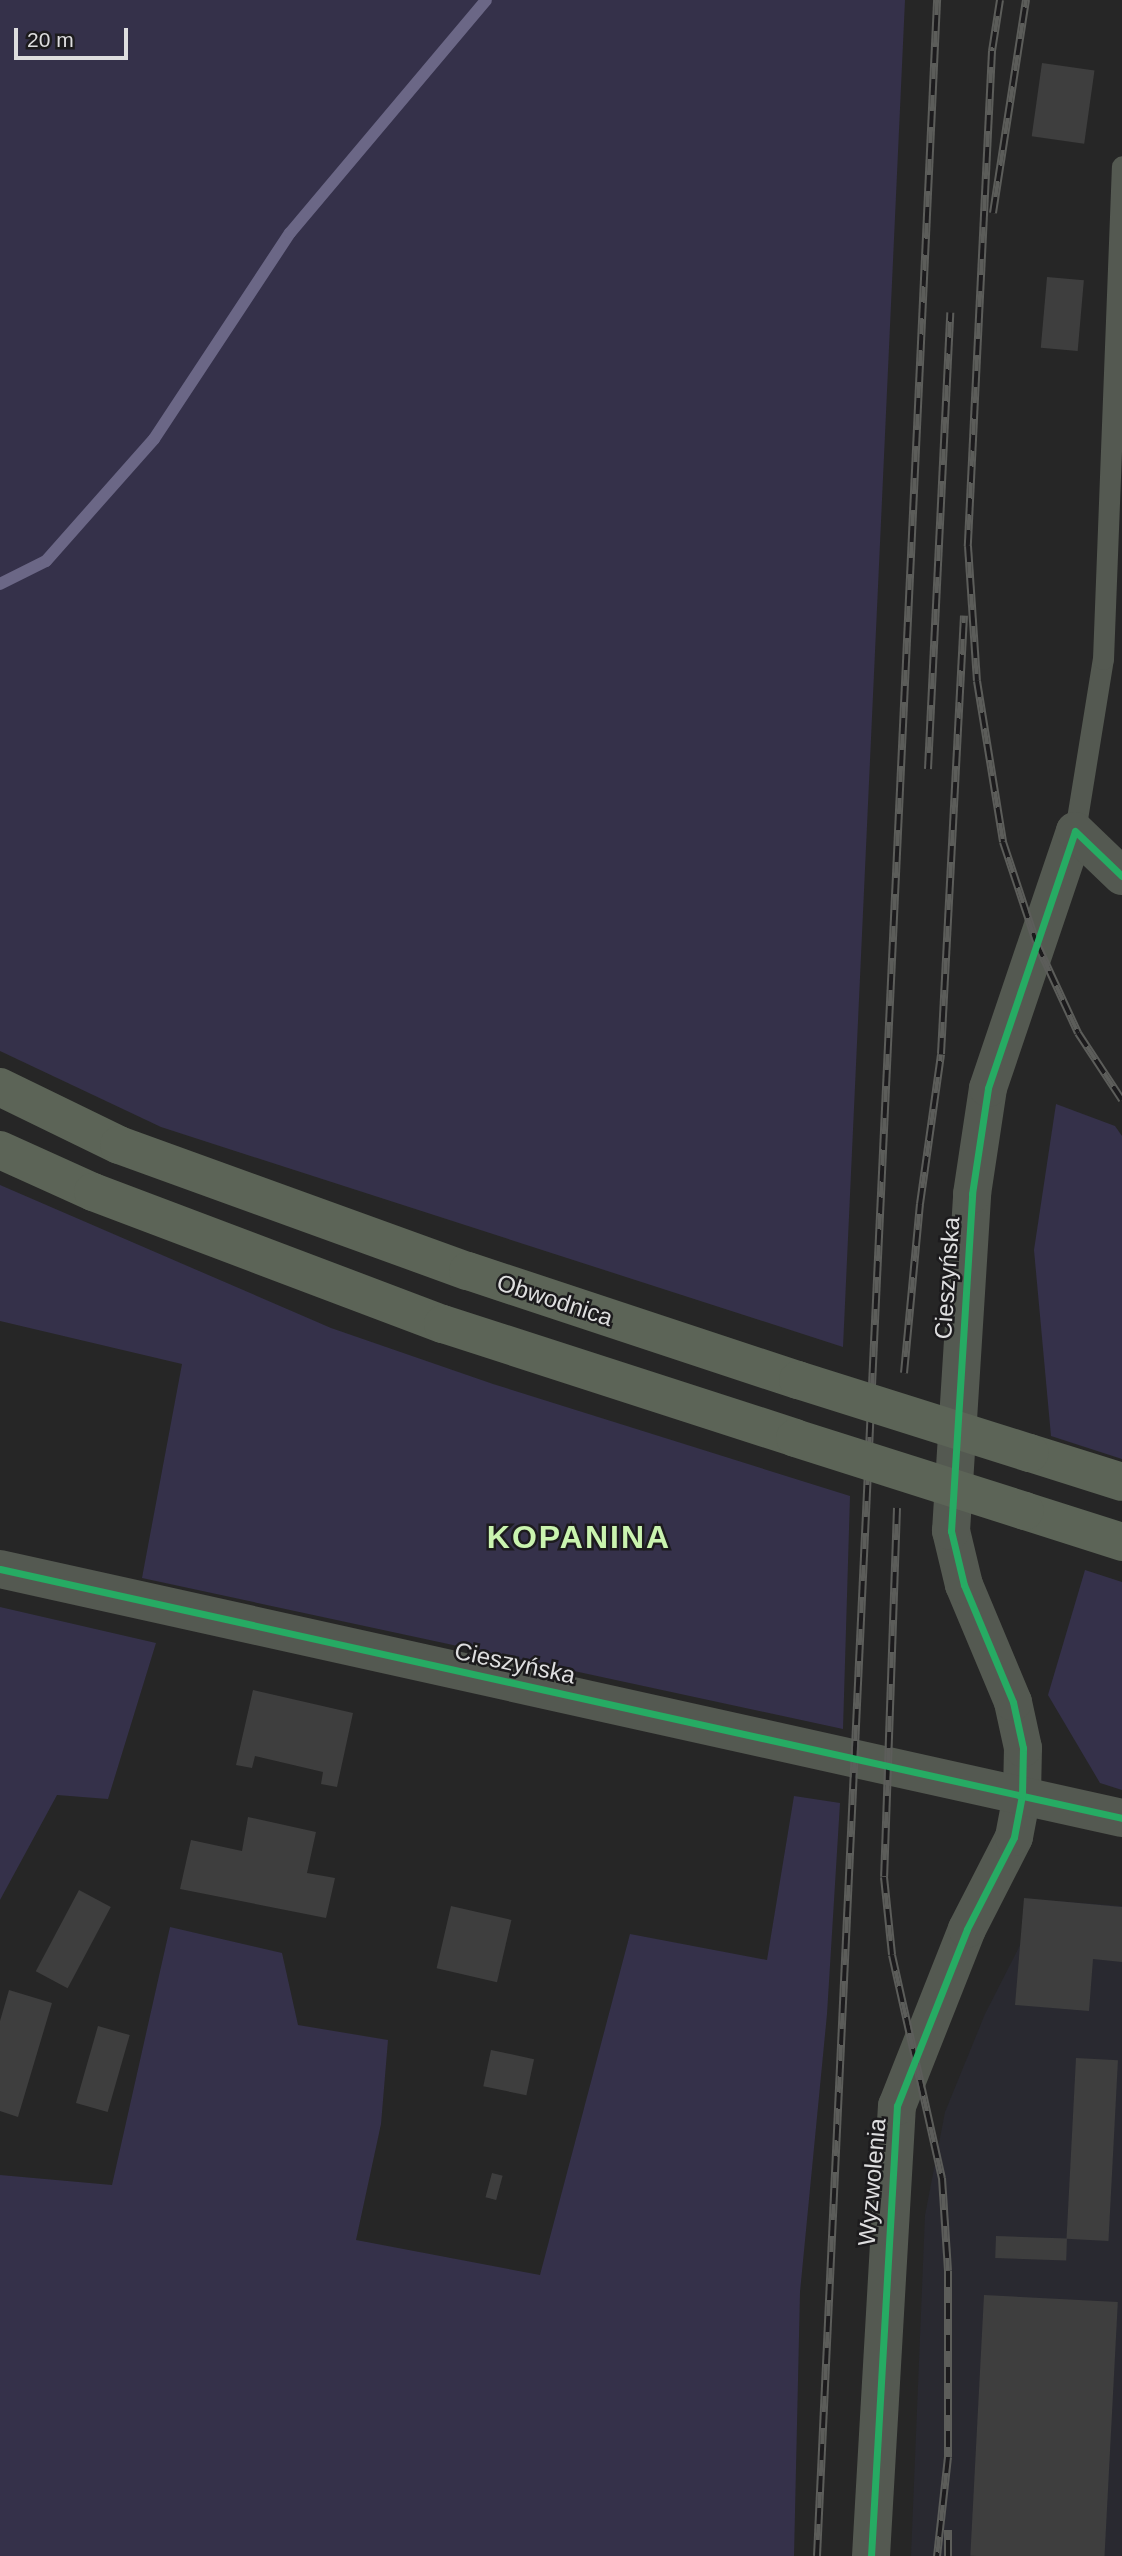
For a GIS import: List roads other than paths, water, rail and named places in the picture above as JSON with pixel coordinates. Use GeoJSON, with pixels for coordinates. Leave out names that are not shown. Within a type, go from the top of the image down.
{"type":"FeatureCollection","features":[{"type":"Feature","properties":{"kind":"main road","name":"Obwodnica"},"geometry":{"type":"LineString","coordinates":[[0,1087],[118,1144],[468,1271],[798,1380],[1122,1482]]}},
{"type":"Feature","properties":{"kind":"main road"},"geometry":{"type":"LineString","coordinates":[[0,1150],[93,1192],[443,1324],[1122,1542]]}},
{"type":"Feature","properties":{"kind":"street"},"geometry":{"type":"LineString","coordinates":[[1075,831],[1122,876]]}},
{"type":"Feature","properties":{"kind":"street","name":"Cieszyńska"},"geometry":{"type":"LineString","coordinates":[[1022,1795],[1023,1748],[1013,1702],[964,1585],[951,1531],[972,1194],[988,1088],[1075,831]]}},
{"type":"Feature","properties":{"kind":"street","name":"Cieszyńska"},"geometry":{"type":"LineString","coordinates":[[0,1569],[1122,1818]]}},
{"type":"Feature","properties":{"kind":"street","name":"Wyzwolenia"},"geometry":{"type":"LineString","coordinates":[[871,2556],[884,2268],[897,2106],[967,1929],[1014,1837],[1022,1795]]}},
{"type":"Feature","properties":{"kind":"lane","name":"Cieszyńska"},"geometry":{"type":"LineString","coordinates":[[1075,831],[1103,659],[1122,166]]}},
{"type":"Feature","properties":{"kind":"waterway"},"geometry":{"type":"LineString","coordinates":[[0,584],[46,561],[154,439],[290,233],[486,0]]}},
{"type":"Feature","properties":{"kind":"railway"},"geometry":{"type":"LineString","coordinates":[[817,2556],[937,0]]}},
{"type":"Feature","properties":{"kind":"railway"},"geometry":{"type":"LineString","coordinates":[[1000,0],[992,51],[968,546],[977,681],[1003,842],[1036,942],[1078,1033],[1122,1100]]}},
{"type":"Feature","properties":{"kind":"railway"},"geometry":{"type":"LineString","coordinates":[[993,213],[1026,0]]}},
{"type":"Feature","properties":{"kind":"railway"},"geometry":{"type":"LineString","coordinates":[[928,769],[950,313]]}},
{"type":"Feature","properties":{"kind":"railway"},"geometry":{"type":"LineString","coordinates":[[904,1373],[920,1204],[941,1054],[964,616]]}},
{"type":"Feature","properties":{"kind":"railway"},"geometry":{"type":"LineString","coordinates":[[897,1508],[884,1877],[892,1955],[942,2178],[948,2271],[948,2457],[937,2556]]}},
{"type":"Feature","properties":{"kind":"railway"},"geometry":{"type":"LineString","coordinates":[[948,2530],[948,2556]]}},
{"type":"Feature","properties":{"kind":"district","name":"KOPANINA"},"geometry":{"type":"Point","coordinates":[579,1537]}}]}
